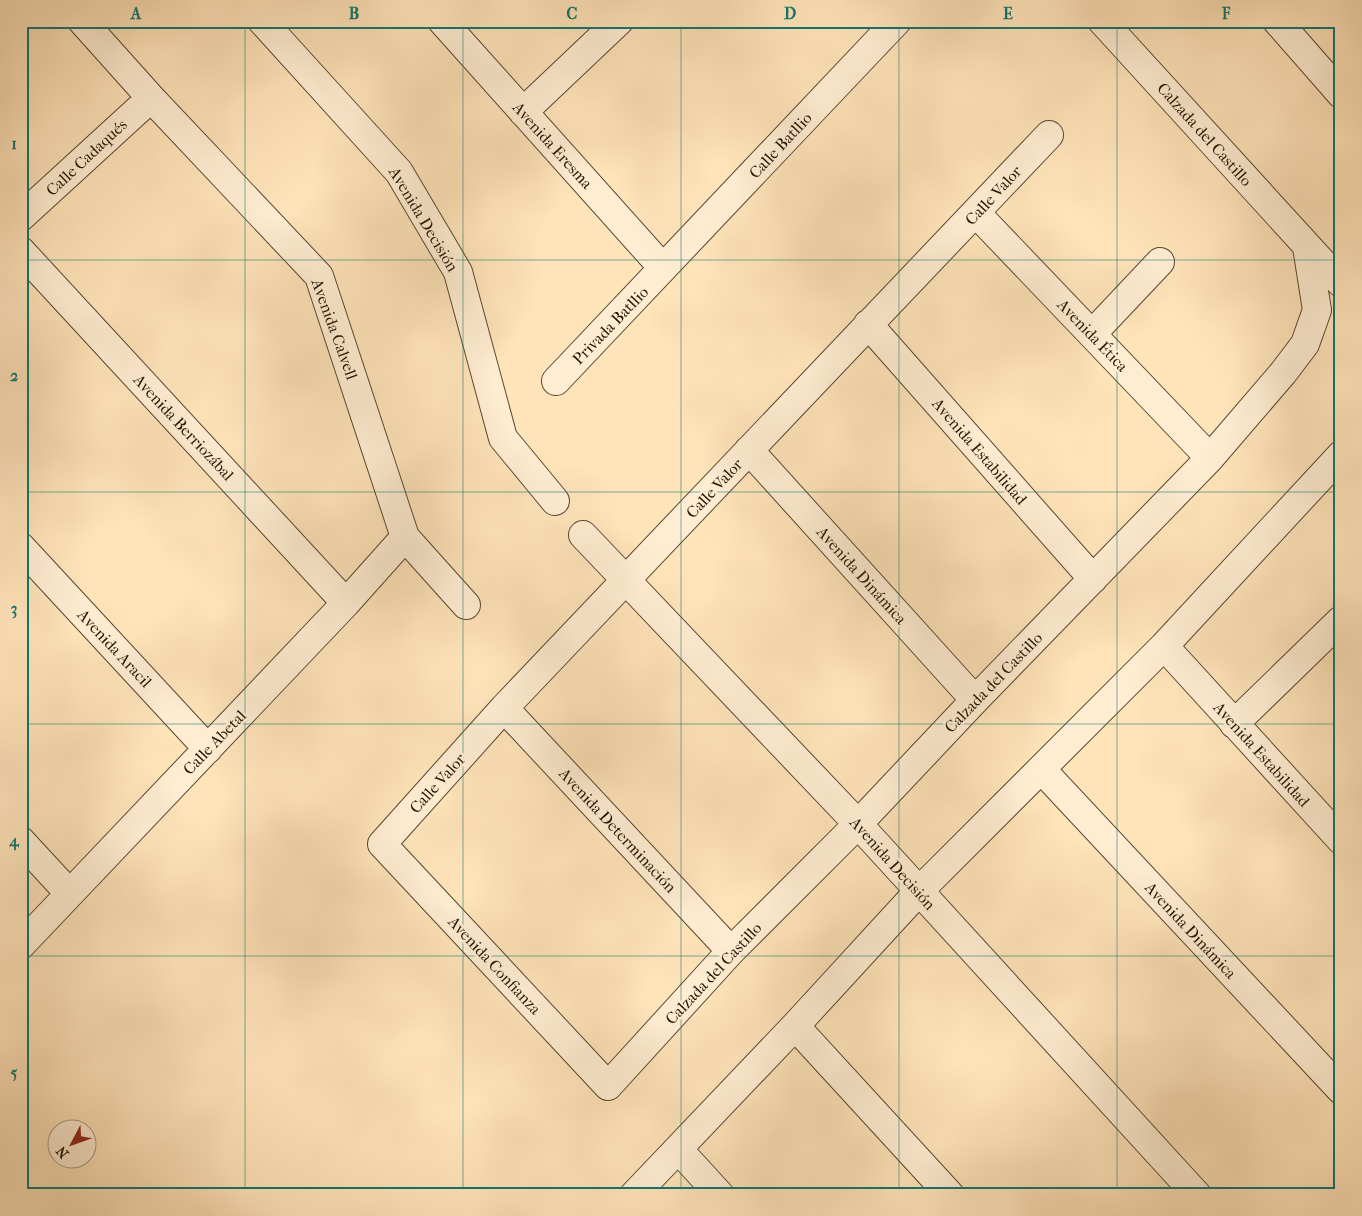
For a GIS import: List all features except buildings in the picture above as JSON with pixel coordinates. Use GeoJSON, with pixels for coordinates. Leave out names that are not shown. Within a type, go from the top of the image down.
{"type":"FeatureCollection","features":[{"type":"Feature","properties":{"kind":"street","name":"Avenida Calvell"},"geometry":{"type":"LineString","coordinates":[[82,21],[151,98],[319,276],[405,537],[466,606]]}},
{"type":"Feature","properties":{"kind":"street","name":"Avenida Decisión"},"geometry":{"type":"LineString","coordinates":[[262,21],[399,172],[458,272],[503,438],[555,501]]}},
{"type":"Feature","properties":{"kind":"street","name":"Avenida Eresma"},"geometry":{"type":"LineString","coordinates":[[442,21],[663,268]]}},
{"type":"Feature","properties":{"kind":"street"},"geometry":{"type":"LineString","coordinates":[[523,112],[619,21]]}},
{"type":"Feature","properties":{"kind":"street","name":"Calle Batllio"},"geometry":{"type":"LineString","coordinates":[[663,268],[897,21]]}},
{"type":"Feature","properties":{"kind":"street","name":"Calzada del Castillo"},"geometry":{"type":"LineString","coordinates":[[1102,21],[1307,248],[1341,283]]}},
{"type":"Feature","properties":{"kind":"street"},"geometry":{"type":"LineString","coordinates":[[1277,21],[1341,94]]}},
{"type":"Feature","properties":{"kind":"street","name":"Calle Cadaqués"},"geometry":{"type":"LineString","coordinates":[[21,217],[151,98]]}},
{"type":"Feature","properties":{"kind":"street","name":"Calle Valor"},"geometry":{"type":"LineString","coordinates":[[382,844],[504,708],[1049,135]]}},
{"type":"Feature","properties":{"kind":"street","name":"Avenida Ética"},"geometry":{"type":"LineString","coordinates":[[976,213],[1210,458]]}},
{"type":"Feature","properties":{"kind":"street","name":"Calzada del Castillo"},"geometry":{"type":"LineString","coordinates":[[608,1086],[731,952],[858,824],[975,700],[1210,458],[1283,374],[1305,344],[1317,310],[1307,248]]}},
{"type":"Feature","properties":{"kind":"street","name":"Avenida Berriozábal"},"geometry":{"type":"LineString","coordinates":[[21,251],[346,603]]}},
{"type":"Feature","properties":{"kind":"street"},"geometry":{"type":"LineString","coordinates":[[1092,334],[1160,262]]}},
{"type":"Feature","properties":{"kind":"street","name":"Privada Batllio"},"geometry":{"type":"LineString","coordinates":[[556,381],[663,268]]}},
{"type":"Feature","properties":{"kind":"street"},"geometry":{"type":"LineString","coordinates":[[1317,310],[1341,288]]}},
{"type":"Feature","properties":{"kind":"street","name":"Avenida Estabilidad"},"geometry":{"type":"LineString","coordinates":[[868,324],[1093,579]]}},
{"type":"Feature","properties":{"kind":"street","name":"Avenida Dinámica"},"geometry":{"type":"LineString","coordinates":[[749,450],[975,700]]}},
{"type":"Feature","properties":{"kind":"street"},"geometry":{"type":"LineString","coordinates":[[634,1195],[795,1026],[919,891],[1164,646],[1341,455]]}},
{"type":"Feature","properties":{"kind":"street","name":"Avenida Decisión"},"geometry":{"type":"LineString","coordinates":[[583,535],[858,824],[1197,1195]]}},
{"type":"Feature","properties":{"kind":"street","name":"Calle Abetal"},"geometry":{"type":"LineString","coordinates":[[21,945],[346,603],[405,537]]}},
{"type":"Feature","properties":{"kind":"street","name":"Avenida Aracil"},"geometry":{"type":"LineString","coordinates":[[21,547],[208,749]]}},
{"type":"Feature","properties":{"kind":"street"},"geometry":{"type":"LineString","coordinates":[[1234,724],[1341,620]]}},
{"type":"Feature","properties":{"kind":"street","name":"Avenida Estabilidad"},"geometry":{"type":"LineString","coordinates":[[1164,646],[1341,840]]}},
{"type":"Feature","properties":{"kind":"street","name":"Avenida Determinación"},"geometry":{"type":"LineString","coordinates":[[504,708],[731,952]]}},
{"type":"Feature","properties":{"kind":"street","name":"Avenida Dinámica"},"geometry":{"type":"LineString","coordinates":[[1042,770],[1341,1090]]}},
{"type":"Feature","properties":{"kind":"street"},"geometry":{"type":"LineString","coordinates":[[21,841],[70,894]]}},
{"type":"Feature","properties":{"kind":"street","name":"Avenida Confianza"},"geometry":{"type":"LineString","coordinates":[[382,844],[608,1086]]}},
{"type":"Feature","properties":{"kind":"street"},"geometry":{"type":"LineString","coordinates":[[795,1026],[950,1195]]}},
{"type":"Feature","properties":{"kind":"street"},"geometry":{"type":"LineString","coordinates":[[678,1149],[720,1195]]}}]}
